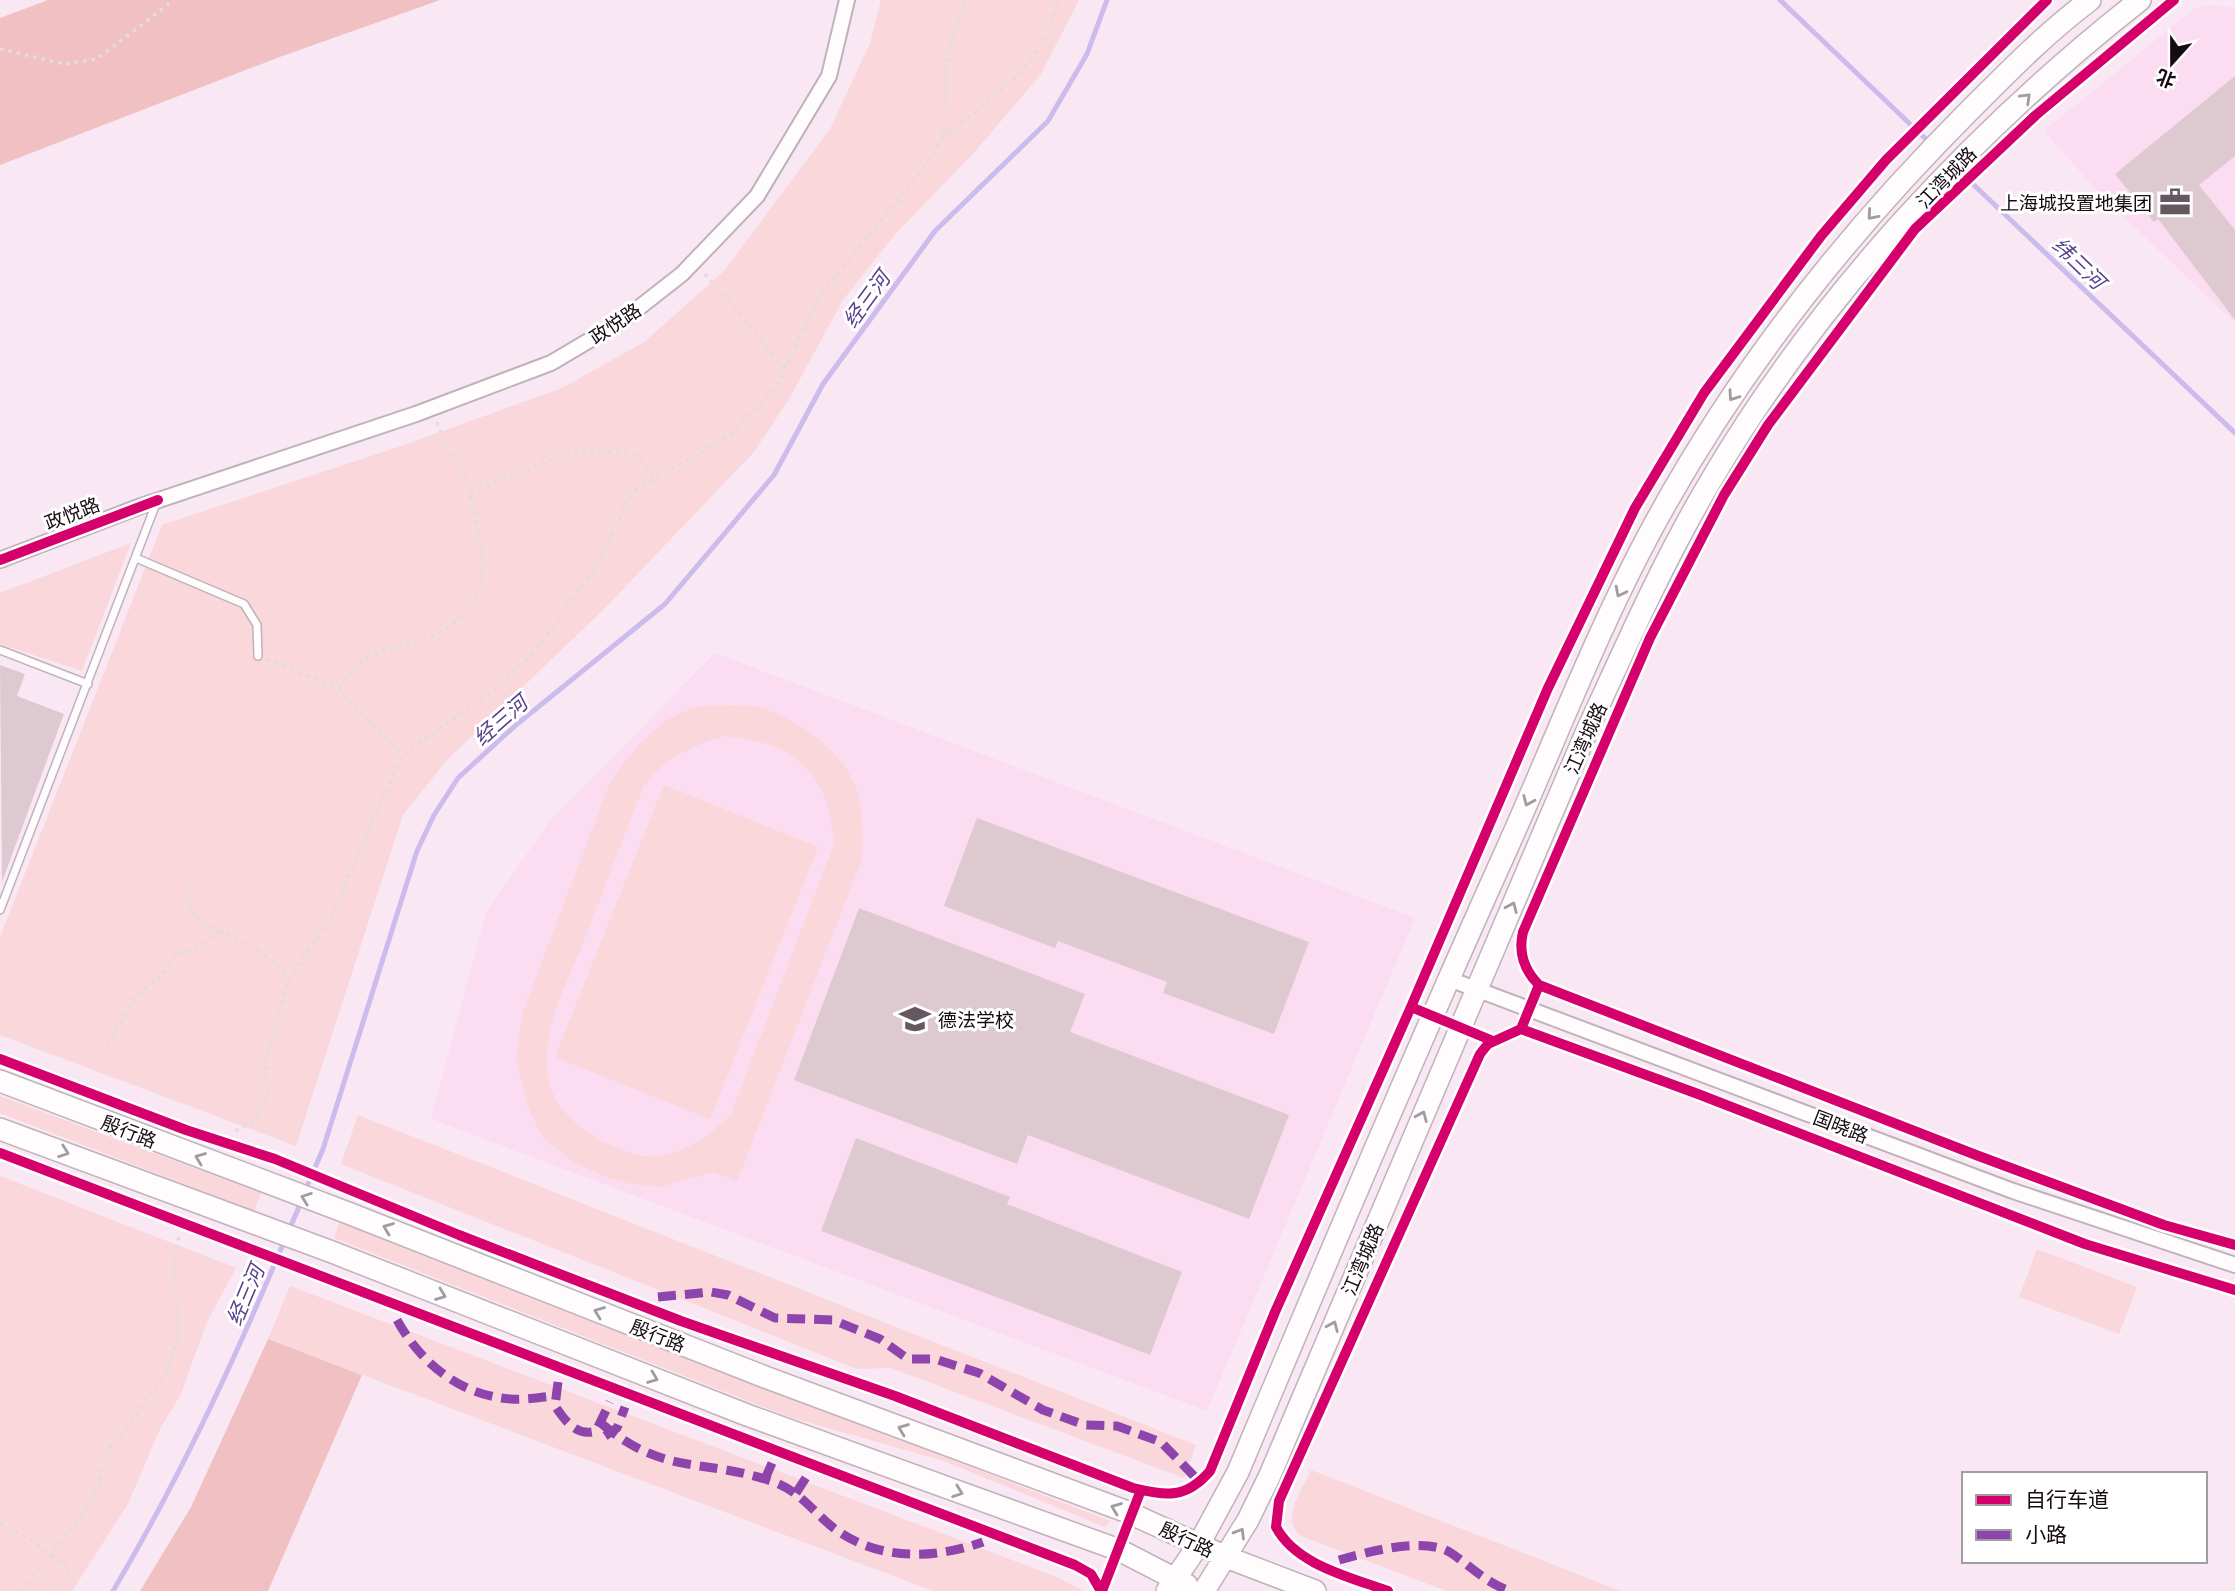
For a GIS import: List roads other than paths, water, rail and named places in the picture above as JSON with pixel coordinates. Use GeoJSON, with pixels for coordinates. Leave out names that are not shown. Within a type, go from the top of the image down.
{"type":"FeatureCollection","features":[{"type":"Feature","properties":{"kind":"street","name":"政悦路"},"geometry":{"type":"LineString","coordinates":[[0,560],[158,500],[432,408],[551,363],[622,321],[694,261],[757,196],[829,76],[847,0]]}},
{"type":"Feature","properties":{"kind":"street","name":"江湾城路"},"geometry":{"type":"LineString","coordinates":[[1171,1585],[1199,1544],[1238,1472],[1607,618],[1685,470],[1776,335],[1917,164],[2061,22],[2090,0]]}},
{"type":"Feature","properties":{"kind":"street","name":"江湾城路"},"geometry":{"type":"LineString","coordinates":[[1203,1591],[1226,1557],[1270,1475],[1476,990],[1633,630],[1710,483],[1799,351],[1864,267],[1937,185],[2085,44],[2140,0]]}},
{"type":"Feature","properties":{"kind":"street","name":"国晓路"},"geometry":{"type":"LineString","coordinates":[[1449,979],[2013,1191],[2235,1265]]}},
{"type":"Feature","properties":{"kind":"street","name":"殷行路"},"geometry":{"type":"LineString","coordinates":[[0,1081],[348,1213],[765,1377],[1125,1511],[1226,1557],[1315,1591]]}},
{"type":"Feature","properties":{"kind":"street","name":"殷行路"},"geometry":{"type":"LineString","coordinates":[[0,1129],[332,1252],[747,1415],[1119,1550],[1171,1585],[1203,1591]]}},
{"type":"Feature","properties":{"kind":"lane"},"geometry":{"type":"LineString","coordinates":[[0,910],[158,500]]}},
{"type":"Feature","properties":{"kind":"lane"},"geometry":{"type":"LineString","coordinates":[[136,558],[244,604],[257,625],[258,656]]}},
{"type":"Feature","properties":{"kind":"lane"},"geometry":{"type":"LineString","coordinates":[[0,650],[88,684]]}},
{"type":"Feature","properties":{"kind":"waterway","name":"经三河"},"geometry":{"type":"LineString","coordinates":[[305,1191],[323,1149],[417,851],[434,815],[458,778],[516,725],[665,604],[774,475],[823,384],[935,231],[1048,121],[1087,54],[1107,0]]}},
{"type":"Feature","properties":{"kind":"waterway","name":"纬三河"},"geometry":{"type":"LineString","coordinates":[[1780,0],[1930,143]]}},
{"type":"Feature","properties":{"kind":"waterway","name":"纬三河"},"geometry":{"type":"LineString","coordinates":[[1957,169],[2235,433]]}},
{"type":"Feature","properties":{"kind":"waterway","name":"经三河"},"geometry":{"type":"LineString","coordinates":[[289,1230],[302,1200]]}},
{"type":"Feature","properties":{"kind":"waterway","name":"经三河"},"geometry":{"type":"LineString","coordinates":[[113,1591],[205,1418],[285,1239]]}},
{"type":"Feature","properties":{"kind":"place","name":"上海城投置地集团"},"geometry":{"type":"Point","coordinates":[2175,202]}},
{"type":"Feature","properties":{"kind":"place","name":"德法学校"},"geometry":{"type":"Point","coordinates":[915,1019]}}]}
